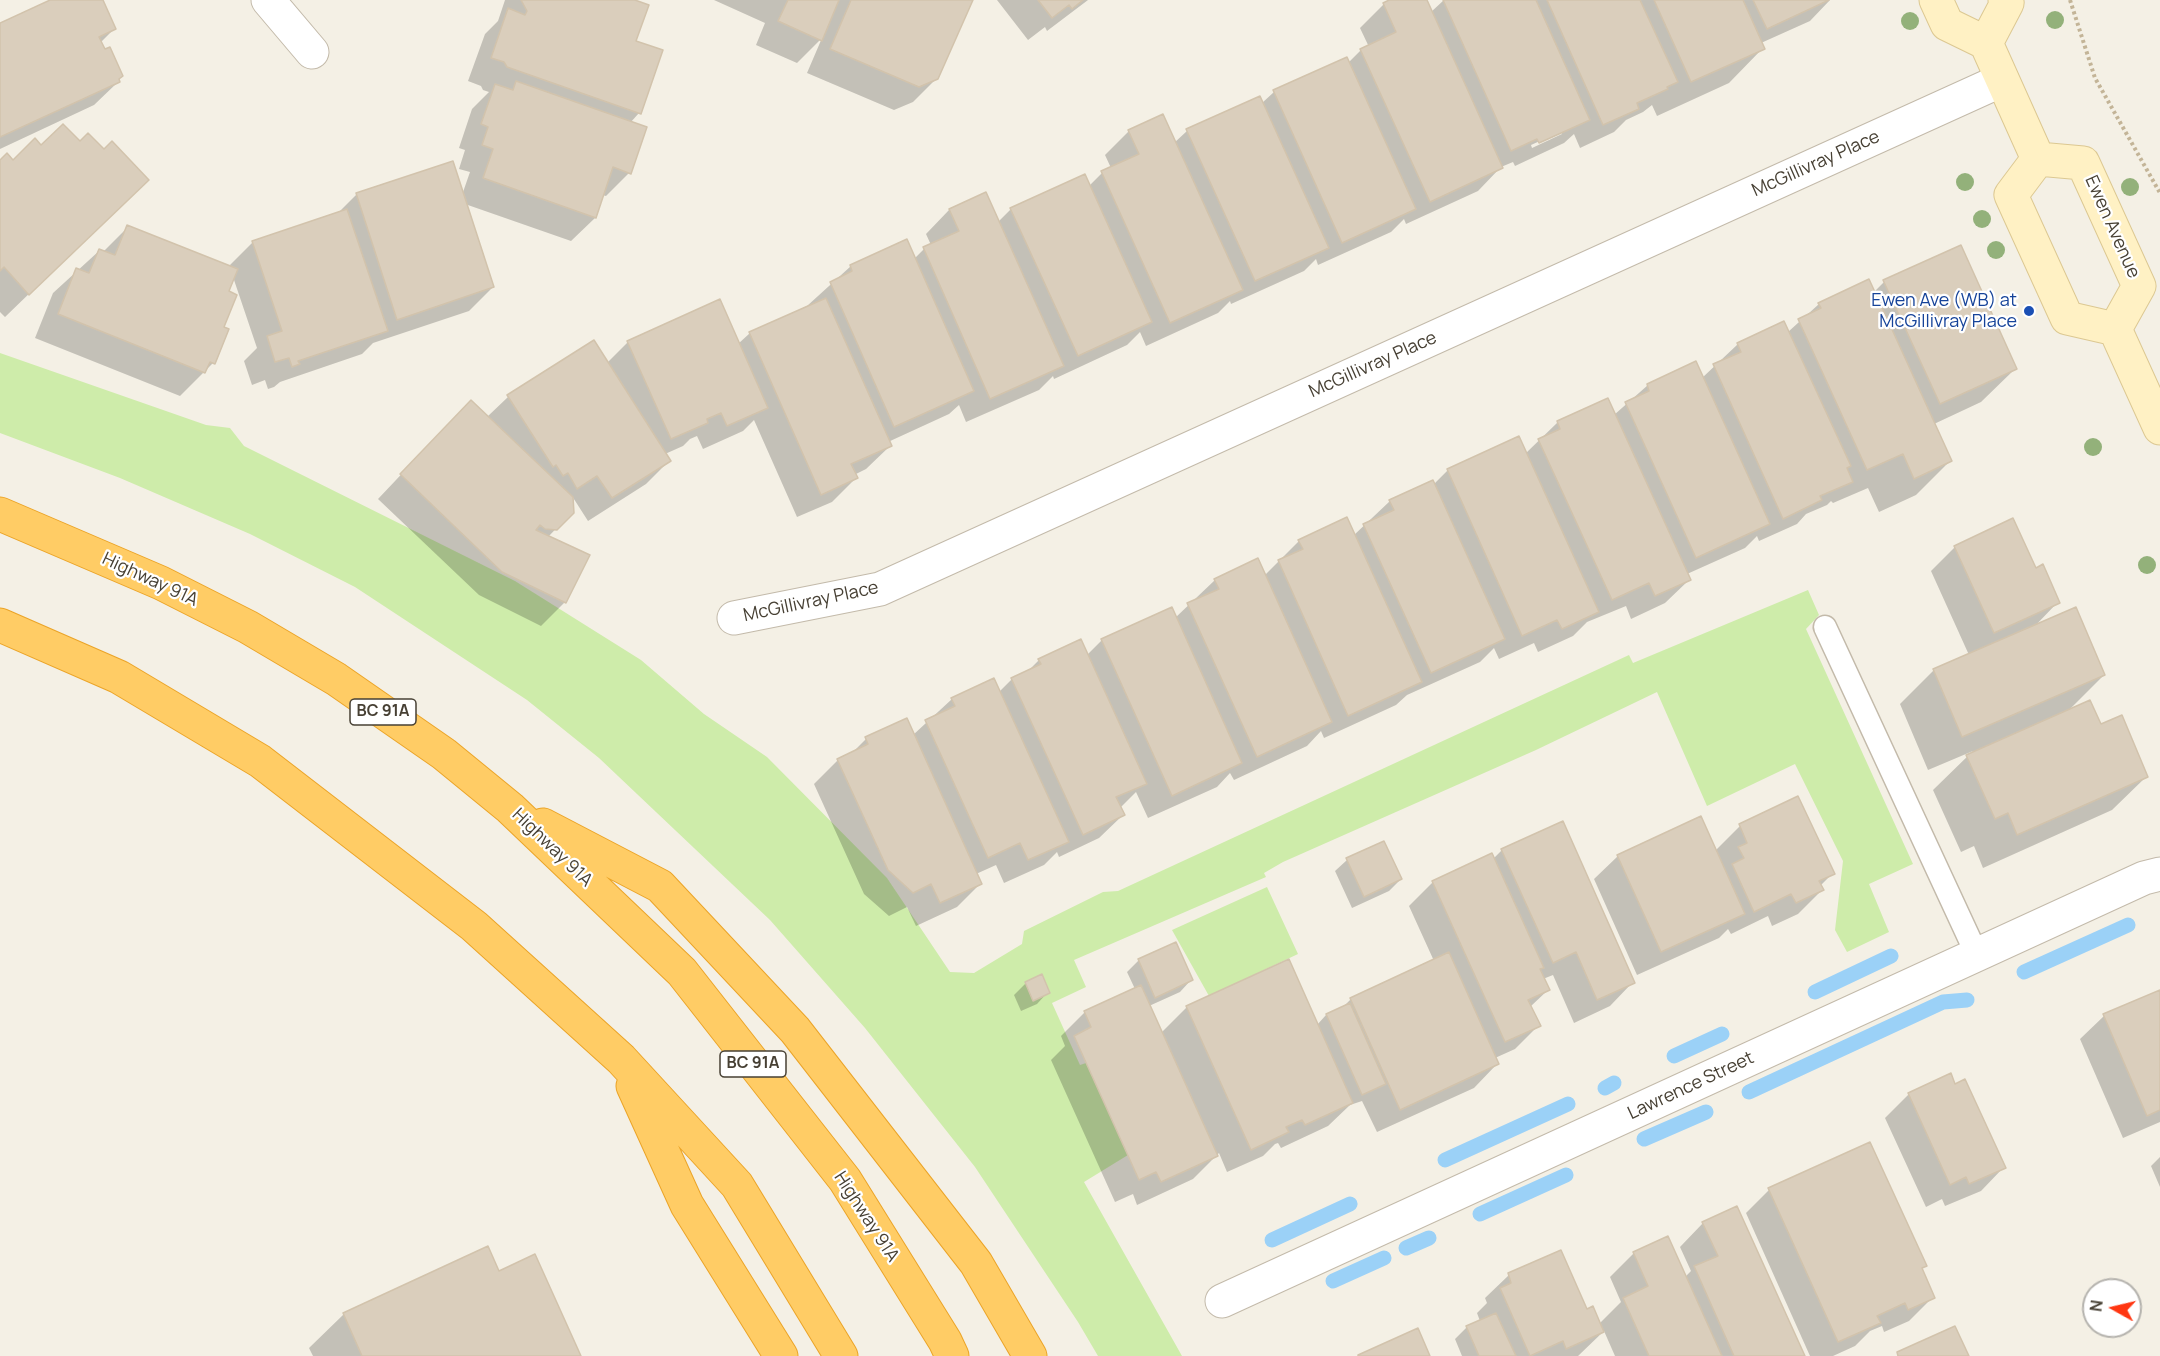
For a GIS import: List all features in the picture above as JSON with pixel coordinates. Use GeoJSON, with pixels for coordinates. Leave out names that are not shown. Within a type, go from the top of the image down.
{"type":"FeatureCollection","features":[{"type":"Feature","properties":{"kind":"highway","name":"Highway 91A"},"geometry":{"type":"LineString","coordinates":[[0,514],[161,583],[248,627],[336,680],[434,747],[510,808],[682,972],[845,1180],[945,1341],[952,1356]]}},
{"type":"Feature","properties":{"kind":"highway"},"geometry":{"type":"LineString","coordinates":[[0,625],[119,677],[260,761],[474,927],[621,1059],[737,1185],[841,1356]]}},
{"type":"Feature","properties":{"kind":"highway"},"geometry":{"type":"LineString","coordinates":[[510,808],[660,886],[795,1030],[976,1263],[1030,1356]]}},
{"type":"Feature","properties":{"kind":"highway"},"geometry":{"type":"LineString","coordinates":[[621,1059],[687,1206],[780,1356]]}},
{"type":"Feature","properties":{"kind":"street"},"geometry":{"type":"LineString","coordinates":[[267,0],[312,52]]}},
{"type":"Feature","properties":{"kind":"street"},"geometry":{"type":"LineString","coordinates":[[1936,0],[1947,24],[1986,43],[2038,159],[2012,195],[2067,318],[2115,329],[2160,428]]}},
{"type":"Feature","properties":{"kind":"street"},"geometry":{"type":"LineString","coordinates":[[1986,43],[2007,3],[2005,0]]}},
{"type":"Feature","properties":{"kind":"street","name":"McGillivray Place"},"geometry":{"type":"LineString","coordinates":[[734,618],[880,589],[2002,80]]}},
{"type":"Feature","properties":{"kind":"street","name":"Ewen Avenue"},"geometry":{"type":"LineString","coordinates":[[2038,159],[2083,163],[2139,286],[2115,329]]}},
{"type":"Feature","properties":{"kind":"street","name":"Lawrence Street"},"geometry":{"type":"LineString","coordinates":[[1222,1301],[2144,878],[2160,874]]}},
{"type":"Feature","properties":{"kind":"lane"},"geometry":{"type":"LineString","coordinates":[[1826,627],[1977,955]]}},
{"type":"Feature","properties":{"kind":"path"},"geometry":{"type":"LineString","coordinates":[[2070,0],[2095,78],[2160,193]]}},
{"type":"Feature","properties":{"kind":"green space"},"geometry":{"type":"Polygon","coordinates":[[[0,353],[206,425],[230,428],[244,446],[515,581],[641,660],[704,714],[767,757],[887,878],[950,972],[974,973],[1022,944],[1024,931],[1103,892],[1118,891],[1629,655],[1633,663],[1808,590],[1819,615],[1806,629],[1913,864],[1869,884],[1889,932],[1847,952],[1835,930],[1843,861],[1795,764],[1707,806],[1657,692],[1536,750],[1283,862],[1264,873],[1266,877],[1074,960],[1086,987],[1052,1003],[1080,1065],[1086,1063],[1128,1155],[1084,1182],[1182,1356],[1098,1356],[975,1167],[865,1028],[770,920],[599,758],[527,700],[355,587],[250,534],[120,478],[0,433],[0,353]],[[1042,974],[1025,982],[1033,1000],[1050,992],[1042,974]]]}},
{"type":"Feature","properties":{"kind":"green space"},"geometry":{"type":"Polygon","coordinates":[[[1267,887],[1298,954],[1209,996],[1172,930],[1267,887]]]}},
{"type":"Feature","properties":{"kind":"building"},"geometry":{"type":"Polygon","coordinates":[[[50,0],[103,0],[116,29],[99,37],[105,49],[110,47],[123,76],[119,79],[120,82],[0,137],[0,23],[50,0]]]}},
{"type":"Feature","properties":{"kind":"building"},"geometry":{"type":"Polygon","coordinates":[[[521,0],[635,0],[649,5],[636,41],[663,50],[641,114],[507,67],[504,62],[491,58],[508,8],[525,15],[527,11],[521,0]]]}},
{"type":"Feature","properties":{"kind":"building"},"geometry":{"type":"Polygon","coordinates":[[[788,0],[839,0],[822,41],[778,21],[788,0]]]}},
{"type":"Feature","properties":{"kind":"building"},"geometry":{"type":"Polygon","coordinates":[[[851,0],[973,0],[938,79],[919,87],[830,49],[851,0]]]}},
{"type":"Feature","properties":{"kind":"building"},"geometry":{"type":"Polygon","coordinates":[[[1038,0],[1083,0],[1072,9],[1069,5],[1052,18],[1038,0]]]}},
{"type":"Feature","properties":{"kind":"building"},"geometry":{"type":"Polygon","coordinates":[[[1389,0],[1427,0],[1503,168],[1430,202],[1360,49],[1396,32],[1383,3],[1389,0]]]}},
{"type":"Feature","properties":{"kind":"building"},"geometry":{"type":"Polygon","coordinates":[[[1443,0],[1536,0],[1590,120],[1539,143],[1537,139],[1511,151],[1443,0]]]}},
{"type":"Feature","properties":{"kind":"building"},"geometry":{"type":"Polygon","coordinates":[[[1547,0],[1640,0],[1678,82],[1637,103],[1639,109],[1603,125],[1547,0]]]}},
{"type":"Feature","properties":{"kind":"building"},"geometry":{"type":"Polygon","coordinates":[[[1654,0],[1743,0],[1765,49],[1691,82],[1654,0]]]}},
{"type":"Feature","properties":{"kind":"building"},"geometry":{"type":"Polygon","coordinates":[[[1753,0],[1829,0],[1767,29],[1753,0]]]}},
{"type":"Feature","properties":{"kind":"building"},"geometry":{"type":"Polygon","coordinates":[[[1347,57],[1416,209],[1342,243],[1273,90],[1347,57]]]}},
{"type":"Feature","properties":{"kind":"building"},"geometry":{"type":"Polygon","coordinates":[[[516,81],[647,127],[631,174],[613,167],[596,218],[483,178],[493,149],[482,145],[488,127],[481,124],[495,84],[513,90],[516,81]]]}},
{"type":"Feature","properties":{"kind":"building"},"geometry":{"type":"Polygon","coordinates":[[[1260,96],[1329,248],[1255,281],[1186,129],[1260,96]]]}},
{"type":"Feature","properties":{"kind":"building"},"geometry":{"type":"Polygon","coordinates":[[[1163,114],[1243,290],[1170,323],[1101,171],[1139,154],[1128,130],[1163,114]]]}},
{"type":"Feature","properties":{"kind":"building"},"geometry":{"type":"Polygon","coordinates":[[[63,124],[80,141],[88,133],[104,149],[112,141],[149,180],[29,295],[4,267],[0,271],[0,160],[7,153],[13,160],[35,138],[41,145],[63,124]]]}},
{"type":"Feature","properties":{"kind":"building"},"geometry":{"type":"Polygon","coordinates":[[[453,161],[494,287],[397,320],[356,193],[453,161]]]}},
{"type":"Feature","properties":{"kind":"building"},"geometry":{"type":"Polygon","coordinates":[[[1085,174],[1152,322],[1078,356],[1010,208],[1085,174]]]}},
{"type":"Feature","properties":{"kind":"building"},"geometry":{"type":"Polygon","coordinates":[[[986,192],[1064,366],[990,399],[923,247],[959,231],[949,209],[986,192]]]}},
{"type":"Feature","properties":{"kind":"building"},"geometry":{"type":"Polygon","coordinates":[[[347,209],[388,331],[298,361],[300,364],[292,367],[289,358],[275,362],[267,336],[282,331],[252,241],[347,209]]]}},
{"type":"Feature","properties":{"kind":"building"},"geometry":{"type":"Polygon","coordinates":[[[127,225],[238,269],[229,291],[237,295],[224,327],[229,329],[215,364],[210,362],[205,373],[58,314],[76,268],[89,273],[99,249],[115,255],[127,225]]]}},
{"type":"Feature","properties":{"kind":"building"},"geometry":{"type":"Polygon","coordinates":[[[907,239],[974,391],[894,427],[830,282],[852,271],[850,265],[907,239]]]}},
{"type":"Feature","properties":{"kind":"building"},"geometry":{"type":"Polygon","coordinates":[[[1961,245],[2017,369],[1940,404],[1883,280],[1961,245]]]}},
{"type":"Feature","properties":{"kind":"building"},"geometry":{"type":"Polygon","coordinates":[[[1869,279],[1952,461],[1914,479],[1903,454],[1867,470],[1798,319],[1821,308],[1818,303],[1869,279]]]}},
{"type":"Feature","properties":{"kind":"building"},"geometry":{"type":"Polygon","coordinates":[[[826,298],[892,446],[851,464],[858,478],[821,495],[749,332],[826,298]]]}},
{"type":"Feature","properties":{"kind":"building"},"geometry":{"type":"Polygon","coordinates":[[[720,299],[768,408],[727,426],[721,413],[707,419],[708,423],[671,439],[627,341],[720,299]]]}},
{"type":"Feature","properties":{"kind":"building"},"geometry":{"type":"Polygon","coordinates":[[[1784,321],[1851,466],[1847,468],[1853,482],[1820,496],[1822,500],[1783,519],[1713,364],[1741,352],[1737,343],[1784,321]]]}},
{"type":"Feature","properties":{"kind":"building"},"geometry":{"type":"Polygon","coordinates":[[[594,340],[671,461],[612,498],[597,476],[577,489],[568,473],[563,476],[556,465],[553,467],[507,395],[594,340]]]}},
{"type":"Feature","properties":{"kind":"building"},"geometry":{"type":"Polygon","coordinates":[[[1696,361],[1770,524],[1696,558],[1625,402],[1649,391],[1647,384],[1696,361]]]}},
{"type":"Feature","properties":{"kind":"building"},"geometry":{"type":"Polygon","coordinates":[[[1608,398],[1691,580],[1655,596],[1649,583],[1612,600],[1538,439],[1560,429],[1557,421],[1608,398]]]}},
{"type":"Feature","properties":{"kind":"building"},"geometry":{"type":"Polygon","coordinates":[[[471,400],[573,497],[574,513],[557,530],[545,529],[540,525],[536,530],[590,555],[566,603],[502,572],[400,474],[471,400]]]}},
{"type":"Feature","properties":{"kind":"building"},"geometry":{"type":"Polygon","coordinates":[[[1519,436],[1599,612],[1562,629],[1557,620],[1522,636],[1447,469],[1519,436]]]}},
{"type":"Feature","properties":{"kind":"building"},"geometry":{"type":"Polygon","coordinates":[[[1433,480],[1505,639],[1431,673],[1363,524],[1394,510],[1389,500],[1433,480]]]}},
{"type":"Feature","properties":{"kind":"building"},"geometry":{"type":"Polygon","coordinates":[[[1347,517],[1422,682],[1348,716],[1278,560],[1303,549],[1298,540],[1347,517]]]}},
{"type":"Feature","properties":{"kind":"building"},"geometry":{"type":"Polygon","coordinates":[[[2013,518],[2036,568],[2043,564],[2060,603],[1994,633],[1954,546],[2013,518]]]}},
{"type":"Feature","properties":{"kind":"building"},"geometry":{"type":"Polygon","coordinates":[[[1258,558],[1332,722],[1257,757],[1187,603],[1219,589],[1214,579],[1258,558]]]}},
{"type":"Feature","properties":{"kind":"building"},"geometry":{"type":"Polygon","coordinates":[[[1172,607],[1242,763],[1172,796],[1101,639],[1172,607]]]}},
{"type":"Feature","properties":{"kind":"building"},"geometry":{"type":"Polygon","coordinates":[[[2076,607],[2105,675],[1962,737],[1933,669],[2076,607]]]}},
{"type":"Feature","properties":{"kind":"building"},"geometry":{"type":"Polygon","coordinates":[[[1081,639],[1147,784],[1116,797],[1125,815],[1083,835],[1011,678],[1041,664],[1038,659],[1081,639]]]}},
{"type":"Feature","properties":{"kind":"building"},"geometry":{"type":"Polygon","coordinates":[[[994,678],[1069,842],[1028,860],[1020,843],[988,858],[925,720],[955,706],[951,698],[994,678]]]}},
{"type":"Feature","properties":{"kind":"building"},"geometry":{"type":"Polygon","coordinates":[[[2090,700],[2101,724],[2122,715],[2148,777],[2017,835],[2008,813],[1995,819],[1966,755],[2090,700]]]}},
{"type":"Feature","properties":{"kind":"building"},"geometry":{"type":"Polygon","coordinates":[[[907,718],[982,884],[940,903],[931,884],[913,893],[888,870],[837,759],[868,744],[865,737],[907,718]]]}},
{"type":"Feature","properties":{"kind":"building"},"geometry":{"type":"Polygon","coordinates":[[[1798,796],[1835,874],[1819,881],[1824,890],[1796,903],[1791,894],[1754,912],[1732,864],[1744,858],[1738,847],[1747,843],[1739,824],[1798,796]]]}},
{"type":"Feature","properties":{"kind":"building"},"geometry":{"type":"Polygon","coordinates":[[[1701,816],[1745,914],[1661,952],[1617,855],[1701,816]]]}},
{"type":"Feature","properties":{"kind":"building"},"geometry":{"type":"Polygon","coordinates":[[[1563,821],[1635,983],[1597,1000],[1576,952],[1553,963],[1501,849],[1563,821]]]}},
{"type":"Feature","properties":{"kind":"building"},"geometry":{"type":"Polygon","coordinates":[[[1384,841],[1402,879],[1364,897],[1346,858],[1384,841]]]}},
{"type":"Feature","properties":{"kind":"building"},"geometry":{"type":"Polygon","coordinates":[[[1492,853],[1544,968],[1540,969],[1550,990],[1528,1000],[1541,1026],[1505,1042],[1432,881],[1492,853]]]}},
{"type":"Feature","properties":{"kind":"building"},"geometry":{"type":"Polygon","coordinates":[[[1176,942],[1193,980],[1155,998],[1138,959],[1176,942]]]}},
{"type":"Feature","properties":{"kind":"building"},"geometry":{"type":"Polygon","coordinates":[[[1449,952],[1499,1064],[1400,1110],[1350,998],[1449,952]]]}},
{"type":"Feature","properties":{"kind":"building"},"geometry":{"type":"Polygon","coordinates":[[[1289,959],[1353,1103],[1305,1125],[1302,1120],[1286,1127],[1289,1132],[1251,1150],[1186,1006],[1289,959]]]}},
{"type":"Feature","properties":{"kind":"building"},"geometry":{"type":"Polygon","coordinates":[[[1042,974],[1050,993],[1033,1001],[1025,982],[1042,974]]]}},
{"type":"Feature","properties":{"kind":"building"},"geometry":{"type":"Polygon","coordinates":[[[1141,985],[1218,1156],[1161,1182],[1156,1172],[1139,1180],[1074,1036],[1091,1027],[1084,1011],[1141,985]]]}},
{"type":"Feature","properties":{"kind":"building"},"geometry":{"type":"Polygon","coordinates":[[[2160,990],[2160,1110],[2147,1116],[2103,1014],[2160,990]]]}},
{"type":"Feature","properties":{"kind":"building"},"geometry":{"type":"Polygon","coordinates":[[[1350,1003],[1386,1084],[1362,1095],[1326,1014],[1350,1003]]]}},
{"type":"Feature","properties":{"kind":"building"},"geometry":{"type":"Polygon","coordinates":[[[1951,1073],[1955,1084],[1965,1079],[2006,1168],[1969,1184],[1966,1177],[1950,1185],[1908,1093],[1951,1073]]]}},
{"type":"Feature","properties":{"kind":"building"},"geometry":{"type":"Polygon","coordinates":[[[1870,1142],[1927,1266],[1922,1268],[1935,1298],[1908,1310],[1905,1303],[1877,1316],[1881,1323],[1838,1342],[1768,1188],[1870,1142]]]}},
{"type":"Feature","properties":{"kind":"building"},"geometry":{"type":"Polygon","coordinates":[[[1737,1206],[1805,1356],[1734,1356],[1694,1266],[1718,1256],[1702,1222],[1737,1206]]]}},
{"type":"Feature","properties":{"kind":"building"},"geometry":{"type":"Polygon","coordinates":[[[1668,1236],[1722,1356],[1649,1356],[1623,1298],[1648,1286],[1633,1252],[1668,1236]]]}},
{"type":"Feature","properties":{"kind":"building"},"geometry":{"type":"Polygon","coordinates":[[[488,1246],[499,1271],[535,1254],[581,1356],[362,1356],[343,1313],[488,1246]]]}},
{"type":"Feature","properties":{"kind":"building"},"geometry":{"type":"Polygon","coordinates":[[[1561,1250],[1587,1309],[1593,1306],[1604,1332],[1566,1349],[1563,1341],[1530,1356],[1500,1288],[1511,1283],[1508,1273],[1561,1250]]]}},
{"type":"Feature","properties":{"kind":"building"},"geometry":{"type":"Polygon","coordinates":[[[1496,1313],[1516,1356],[1479,1356],[1466,1326],[1496,1313]]]}},
{"type":"Feature","properties":{"kind":"building"},"geometry":{"type":"Polygon","coordinates":[[[1955,1326],[1969,1356],[1898,1356],[1897,1352],[1955,1326]]]}},
{"type":"Feature","properties":{"kind":"building"},"geometry":{"type":"Polygon","coordinates":[[[1418,1328],[1430,1356],[1358,1356],[1358,1355],[1418,1328]]]}},
{"type":"Feature","properties":{"kind":"waterway"},"geometry":{"type":"LineString","coordinates":[[2024,972],[2128,925]]}},
{"type":"Feature","properties":{"kind":"waterway"},"geometry":{"type":"LineString","coordinates":[[1815,992],[1891,956]]}},
{"type":"Feature","properties":{"kind":"waterway"},"geometry":{"type":"LineString","coordinates":[[1749,1092],[1943,1002],[1967,1000]]}},
{"type":"Feature","properties":{"kind":"waterway"},"geometry":{"type":"LineString","coordinates":[[1674,1056],[1722,1034]]}},
{"type":"Feature","properties":{"kind":"waterway"},"geometry":{"type":"LineString","coordinates":[[1605,1088],[1614,1083]]}},
{"type":"Feature","properties":{"kind":"waterway"},"geometry":{"type":"LineString","coordinates":[[1445,1160],[1568,1104]]}},
{"type":"Feature","properties":{"kind":"waterway"},"geometry":{"type":"LineString","coordinates":[[1644,1139],[1706,1112]]}},
{"type":"Feature","properties":{"kind":"waterway"},"geometry":{"type":"LineString","coordinates":[[1480,1214],[1566,1175]]}},
{"type":"Feature","properties":{"kind":"waterway"},"geometry":{"type":"LineString","coordinates":[[1272,1240],[1350,1204]]}},
{"type":"Feature","properties":{"kind":"waterway"},"geometry":{"type":"LineString","coordinates":[[1406,1248],[1429,1238]]}},
{"type":"Feature","properties":{"kind":"waterway"},"geometry":{"type":"LineString","coordinates":[[1333,1281],[1384,1258]]}},
{"type":"Feature","properties":{"kind":"place","name":"Ewen Ave (WB) at McGillivray Place"},"geometry":{"type":"Point","coordinates":[2029,311]}}]}
